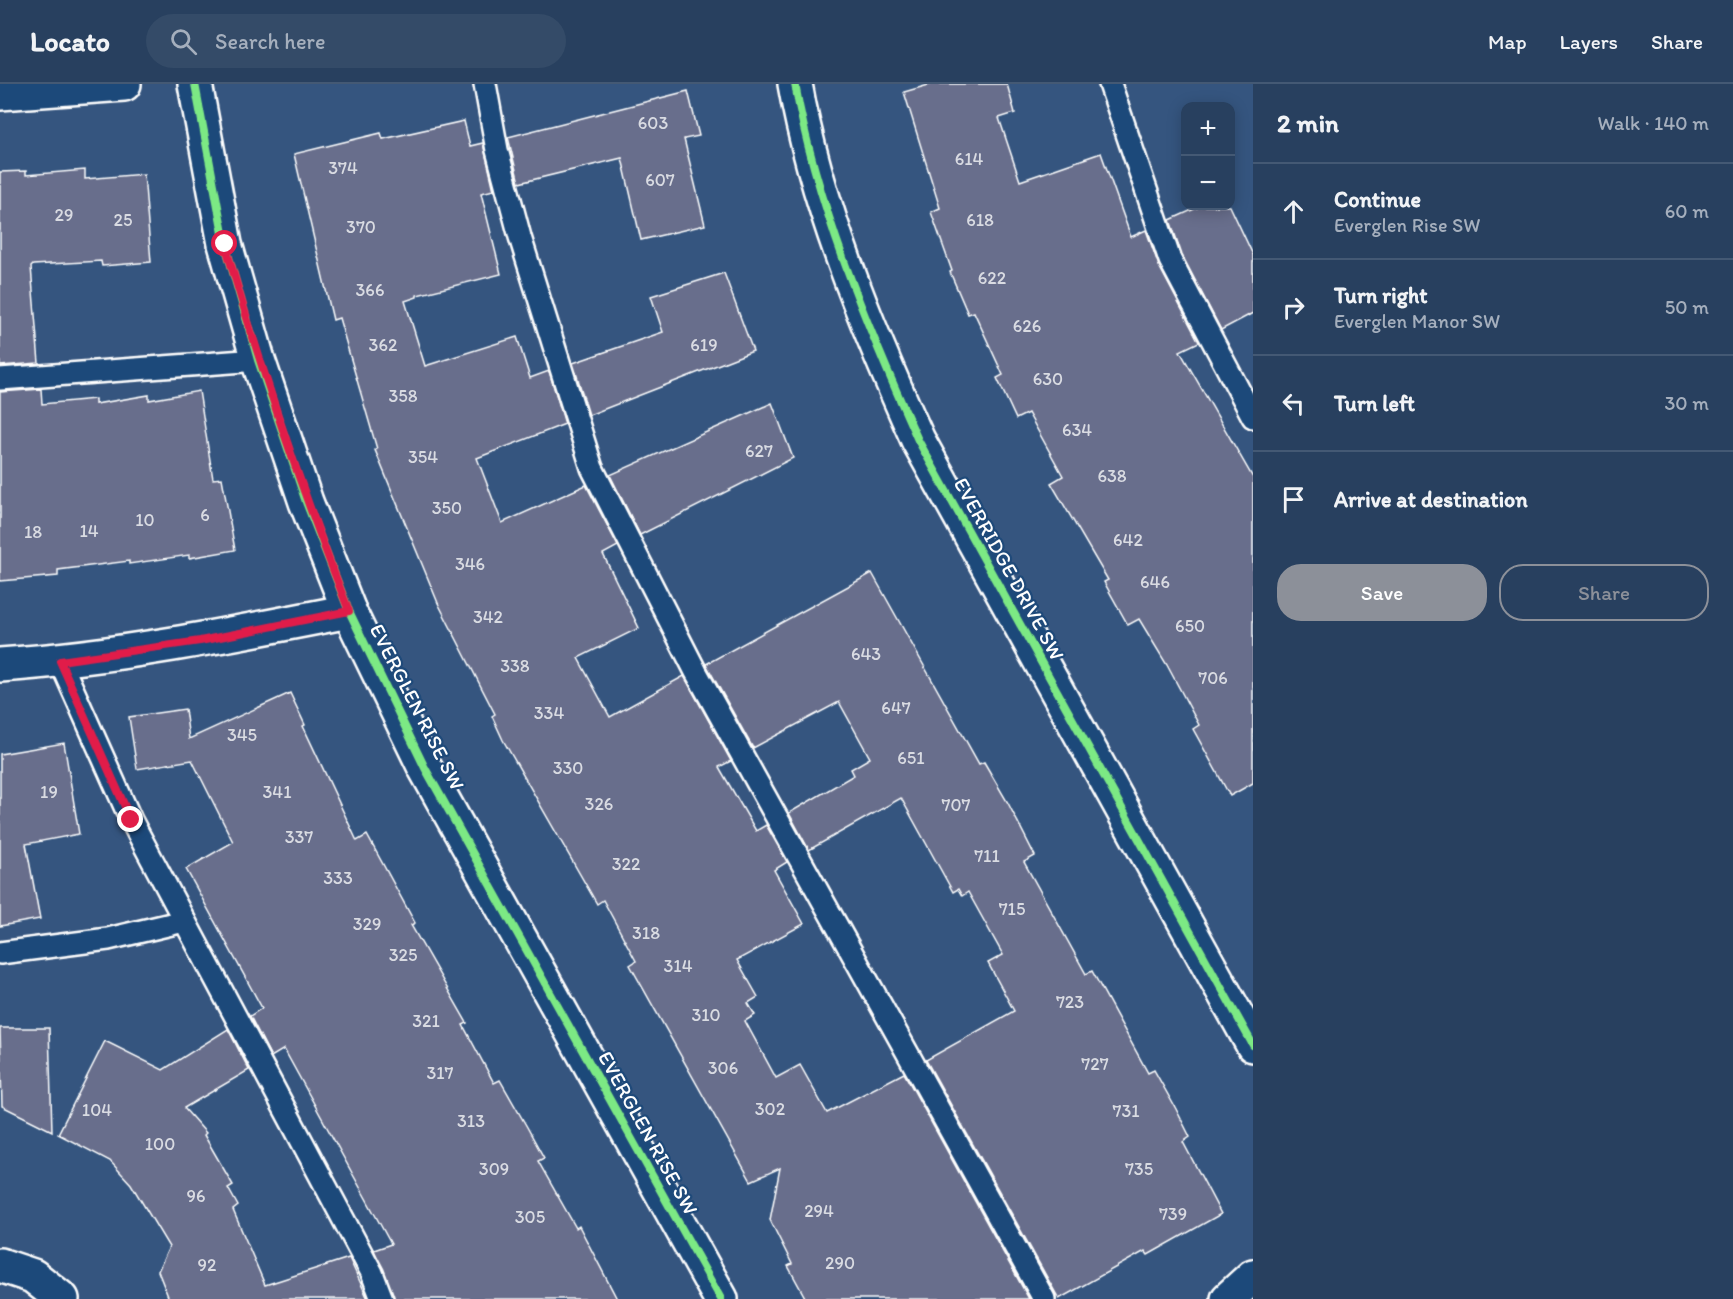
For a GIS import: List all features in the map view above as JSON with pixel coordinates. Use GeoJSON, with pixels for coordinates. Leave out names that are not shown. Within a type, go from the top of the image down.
{"type":"FeatureCollection","features":[{"type":"Feature","properties":{"kind":"street"},"geometry":{"type":"LineString","coordinates":[[0,93],[124,84]]}},
{"type":"Feature","properties":{"kind":"street","name":"EVERGLEN RISE SW"},"geometry":{"type":"LineString","coordinates":[[195,84],[225,244],[258,360],[306,502],[349,611],[425,768],[721,1299]]}},
{"type":"Feature","properties":{"kind":"street","name":"EVERRIDGE DRIVE SW"},"geometry":{"type":"LineString","coordinates":[[795,84],[834,228],[875,345],[918,440],[1253,1045]]}},
{"type":"Feature","properties":{"kind":"street"},"geometry":{"type":"LineString","coordinates":[[0,665],[60,661],[200,641],[349,611]]}},
{"type":"Feature","properties":{"kind":"street"},"geometry":{"type":"LineString","coordinates":[[0,1265],[33,1275],[62,1299]]}},
{"type":"Feature","properties":{"kind":"street"},"geometry":{"type":"LineString","coordinates":[[1227,1299],[1253,1276]]}},
{"type":"Feature","properties":{"kind":"lane"},"geometry":{"type":"LineString","coordinates":[[485,84],[497,150],[520,237],[592,468],[696,672],[1044,1299]]}},
{"type":"Feature","properties":{"kind":"lane"},"geometry":{"type":"LineString","coordinates":[[1110,84],[1170,260],[1253,417]]}},
{"type":"Feature","properties":{"kind":"lane"},"geometry":{"type":"LineString","coordinates":[[0,379],[258,360]]}},
{"type":"Feature","properties":{"kind":"lane"},"geometry":{"type":"LineString","coordinates":[[60,661],[131,820],[372,1273],[382,1299]]}},
{"type":"Feature","properties":{"kind":"lane"},"geometry":{"type":"LineString","coordinates":[[0,953],[108,939],[184,921]]}},
{"type":"Feature","properties":{"kind":"building"},"geometry":{"type":"Polygon","coordinates":[[[932,84],[1007,84],[1015,113],[999,118],[1020,181],[1101,153],[1131,237],[1146,230],[1159,266],[1199,342],[1180,351],[1253,478],[1253,783],[1230,796],[1193,729],[1199,725],[1167,665],[1139,619],[1128,625],[1104,582],[1108,580],[1051,483],[1063,476],[1028,413],[1016,419],[997,378],[1003,375],[974,312],[968,314],[950,272],[952,271],[931,212],[940,208],[904,92],[932,84]]]}},
{"type":"Feature","properties":{"kind":"building"},"geometry":{"type":"Polygon","coordinates":[[[688,91],[699,136],[684,139],[705,225],[641,240],[622,158],[519,183],[508,137],[688,91]]]}},
{"type":"Feature","properties":{"kind":"building"},"geometry":{"type":"Polygon","coordinates":[[[464,121],[470,146],[483,143],[494,190],[481,193],[501,274],[417,295],[405,301],[425,366],[517,337],[530,378],[549,371],[565,424],[477,458],[502,523],[586,485],[618,546],[603,554],[639,628],[578,658],[610,717],[684,676],[731,761],[719,767],[756,831],[766,825],[787,862],[774,870],[804,924],[737,960],[758,997],[748,1003],[755,1015],[745,1021],[776,1078],[800,1065],[827,1113],[904,1073],[1029,1299],[806,1299],[788,1266],[792,1264],[770,1220],[780,1168],[751,1181],[630,965],[636,961],[603,900],[597,904],[503,740],[492,716],[495,714],[438,603],[375,450],[377,449],[339,318],[333,320],[294,154],[381,133],[383,139],[464,121]]]}},
{"type":"Feature","properties":{"kind":"building"},"geometry":{"type":"Polygon","coordinates":[[[85,170],[85,179],[144,174],[151,262],[102,266],[101,261],[33,265],[31,267],[39,363],[0,366],[0,172],[26,171],[26,175],[85,170]]]}},
{"type":"Feature","properties":{"kind":"building"},"geometry":{"type":"Polygon","coordinates":[[[1192,210],[1232,210],[1253,255],[1253,313],[1221,330],[1182,255],[1170,220],[1192,210]]]}},
{"type":"Feature","properties":{"kind":"building"},"geometry":{"type":"Polygon","coordinates":[[[724,273],[753,351],[589,415],[573,363],[663,332],[651,296],[724,273]]]}},
{"type":"Feature","properties":{"kind":"building"},"geometry":{"type":"Polygon","coordinates":[[[41,389],[42,404],[95,399],[95,404],[149,395],[149,400],[199,391],[213,479],[222,478],[235,550],[189,558],[189,555],[129,564],[129,561],[58,570],[58,576],[0,581],[0,392],[41,389]]]}},
{"type":"Feature","properties":{"kind":"building"},"geometry":{"type":"Polygon","coordinates":[[[772,403],[793,458],[640,535],[610,475],[772,403]]]}},
{"type":"Feature","properties":{"kind":"building"},"geometry":{"type":"Polygon","coordinates":[[[872,573],[979,764],[984,762],[1008,803],[1035,856],[1024,862],[1086,974],[1092,971],[1148,1073],[1154,1070],[1176,1109],[1190,1137],[1183,1142],[1221,1214],[1148,1255],[1145,1251],[1059,1299],[926,1060],[1014,1011],[988,963],[1003,955],[968,892],[962,896],[958,889],[953,892],[901,798],[809,850],[789,813],[854,775],[851,769],[870,758],[839,702],[753,748],[706,664],[872,573]]]}},
{"type":"Feature","properties":{"kind":"building"},"geometry":{"type":"Polygon","coordinates":[[[290,693],[357,841],[367,835],[415,923],[411,925],[467,1023],[463,1025],[494,1083],[500,1080],[527,1127],[544,1158],[538,1161],[576,1228],[579,1226],[617,1299],[394,1299],[374,1250],[391,1244],[284,1049],[271,1057],[250,1016],[262,1008],[186,869],[233,842],[192,760],[137,769],[129,717],[185,709],[189,739],[290,693]]]}},
{"type":"Feature","properties":{"kind":"building"},"geometry":{"type":"Polygon","coordinates":[[[64,743],[79,834],[26,844],[40,919],[0,926],[0,754],[64,743]]]}},
{"type":"Feature","properties":{"kind":"building"},"geometry":{"type":"Polygon","coordinates":[[[0,1028],[49,1028],[52,1131],[2,1106],[0,1028]]]}},
{"type":"Feature","properties":{"kind":"building"},"geometry":{"type":"Polygon","coordinates":[[[228,1029],[249,1070],[184,1108],[206,1133],[204,1135],[233,1185],[228,1188],[238,1206],[233,1210],[265,1285],[349,1258],[368,1299],[169,1299],[158,1271],[169,1247],[131,1184],[110,1161],[58,1134],[105,1041],[163,1070],[228,1029]]]}},
{"type":"Feature","properties":{"kind":"cycle path"},"geometry":{"type":"LineString","coordinates":[[195,84],[225,244],[258,360],[306,502],[349,611],[425,768],[721,1299]]}},
{"type":"Feature","properties":{"kind":"cycle path"},"geometry":{"type":"LineString","coordinates":[[795,84],[804,129],[830,220],[863,310],[918,440],[1253,1045]]}},
{"type":"Feature","properties":{"kind":"route"},"geometry":{"type":"LineString","coordinates":[[131,820],[60,661],[200,641],[349,611],[306,502],[258,360],[225,244]]}}]}
